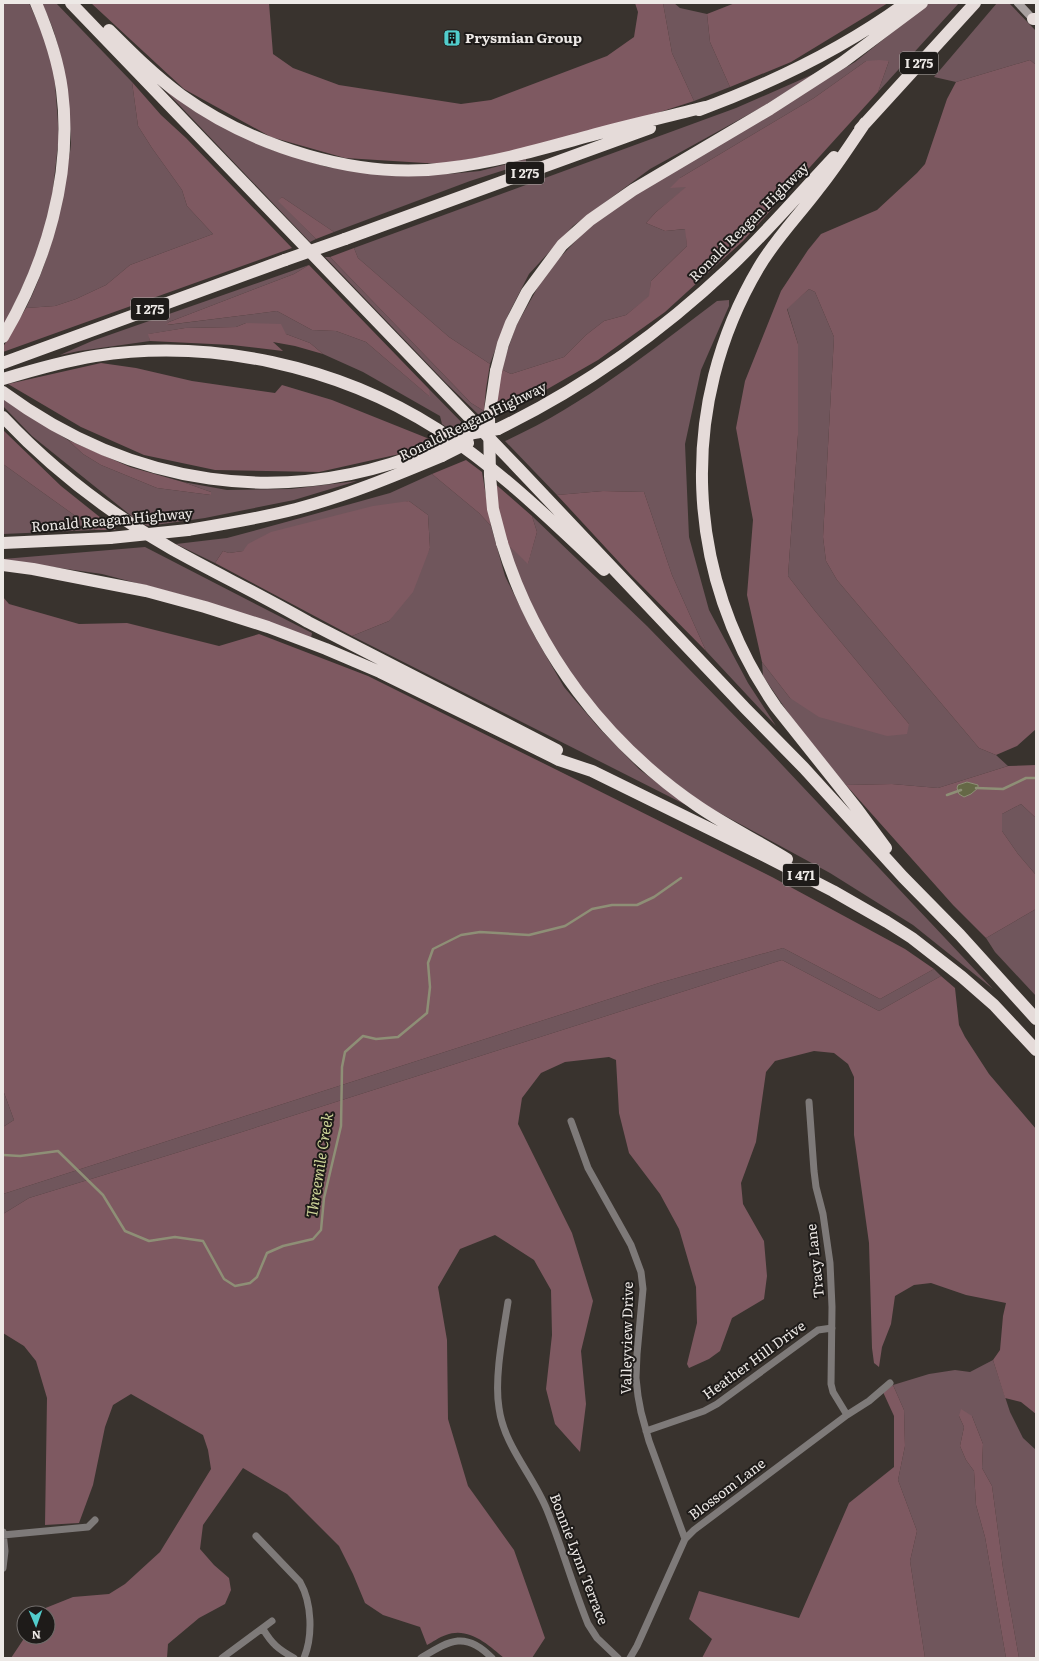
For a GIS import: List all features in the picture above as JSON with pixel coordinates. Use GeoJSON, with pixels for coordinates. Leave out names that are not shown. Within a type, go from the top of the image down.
{"type":"FeatureCollection","features":[{"type":"Feature","properties":{"kind":"highway"},"geometry":{"type":"LineString","coordinates":[[3,336],[21,306],[42,252],[53,216],[59,189],[64,138],[62,89],[58,67],[48,33],[36,3]]}},
{"type":"Feature","properties":{"kind":"highway"},"geometry":{"type":"LineString","coordinates":[[72,3],[103,24],[160,78],[182,95],[215,116],[262,140],[291,150],[352,165],[395,170],[423,170],[476,164],[509,158],[588,136],[705,107]]}},
{"type":"Feature","properties":{"kind":"highway"},"geometry":{"type":"LineString","coordinates":[[72,3],[518,468],[645,604],[804,768],[903,876],[960,935],[1036,1019]]}},
{"type":"Feature","properties":{"kind":"highway","name":"I 275"},"geometry":{"type":"LineString","coordinates":[[3,363],[345,239],[764,84],[820,57],[888,16],[906,3]]}},
{"type":"Feature","properties":{"kind":"highway"},"geometry":{"type":"LineString","coordinates":[[866,909],[758,841],[699,807],[660,777],[620,741],[594,713],[580,695],[542,638],[512,575],[493,508],[490,476],[489,418],[496,371],[503,344],[511,323],[527,292],[562,245],[590,220],[633,190],[770,109],[843,62],[922,3]]}},
{"type":"Feature","properties":{"kind":"highway","name":"Ronald Reagan Highway"},"geometry":{"type":"LineString","coordinates":[[3,543],[110,538],[188,530],[257,518],[314,504],[361,489],[437,453],[498,429],[549,402],[604,368],[662,326],[683,309],[754,244],[975,3]]}},
{"type":"Feature","properties":{"kind":"highway"},"geometry":{"type":"LineString","coordinates":[[865,123],[821,187],[792,222],[760,266],[734,317],[715,372],[706,414],[702,452],[702,501],[706,543],[717,586],[742,652],[764,690],[776,707],[886,847],[903,876]]}},
{"type":"Feature","properties":{"kind":"highway"},"geometry":{"type":"LineString","coordinates":[[3,379],[95,356],[163,351],[236,356],[301,369],[342,382],[388,402],[436,429],[457,443],[524,496],[614,580],[645,604]]}},
{"type":"Feature","properties":{"kind":"highway"},"geometry":{"type":"LineString","coordinates":[[3,392],[23,407],[77,437],[116,454],[154,467],[181,474],[225,481],[292,483],[319,480],[388,466],[437,453]]}},
{"type":"Feature","properties":{"kind":"highway"},"geometry":{"type":"LineString","coordinates":[[3,417],[80,488],[104,506],[172,549],[308,622],[565,754],[592,771]]}},
{"type":"Feature","properties":{"kind":"highway"},"geometry":{"type":"LineString","coordinates":[[3,565],[33,569],[146,591],[205,607],[268,627],[326,649],[380,672],[559,760],[592,771]]}},
{"type":"Feature","properties":{"kind":"highway","name":"I 471"},"geometry":{"type":"LineString","coordinates":[[592,771],[752,849],[866,909],[912,938],[962,977],[994,1005],[1036,1050]]}},
{"type":"Feature","properties":{"kind":"main road"},"geometry":{"type":"LineString","coordinates":[[1018,3],[1034,19]]}},
{"type":"Feature","properties":{"kind":"street","name":"Tracy Lane"},"geometry":{"type":"LineString","coordinates":[[809,1102],[816,1187],[823,1214],[828,1247],[832,1300],[831,1384],[832,1392],[847,1415]]}},
{"type":"Feature","properties":{"kind":"street","name":"Valleyview Drive"},"geometry":{"type":"LineString","coordinates":[[571,1121],[588,1168],[631,1245],[640,1272],[643,1289],[636,1378],[641,1412],[646,1431],[685,1539]]}},
{"type":"Feature","properties":{"kind":"street","name":"Bonnie Lynn Terrace"},"geometry":{"type":"LineString","coordinates":[[508,1302],[498,1377],[498,1408],[501,1421],[511,1443],[546,1508],[588,1624],[597,1638],[618,1658]]}},
{"type":"Feature","properties":{"kind":"street","name":"Heather Hill Drive"},"geometry":{"type":"LineString","coordinates":[[646,1431],[704,1411],[717,1404],[818,1330],[832,1328]]}},
{"type":"Feature","properties":{"kind":"street","name":"Blossom Lane"},"geometry":{"type":"LineString","coordinates":[[630,1658],[642,1635],[685,1539],[723,1507],[847,1415],[869,1401],[890,1383]]}},
{"type":"Feature","properties":{"kind":"street"},"geometry":{"type":"LineString","coordinates":[[3,1568],[5,1551],[3,1534],[88,1527],[95,1520]]}},
{"type":"Feature","properties":{"kind":"street"},"geometry":{"type":"LineString","coordinates":[[256,1536],[300,1582],[304,1589],[309,1604],[309,1640],[304,1658]]}},
{"type":"Feature","properties":{"kind":"street"},"geometry":{"type":"LineString","coordinates":[[222,1658],[272,1621]]}},
{"type":"Feature","properties":{"kind":"street"},"geometry":{"type":"LineString","coordinates":[[263,1629],[271,1642],[278,1649],[294,1658]]}},
{"type":"Feature","properties":{"kind":"street"},"geometry":{"type":"LineString","coordinates":[[421,1658],[442,1645],[454,1641],[464,1641],[475,1644],[492,1658]]}},
{"type":"Feature","properties":{"kind":"shaded area"},"geometry":{"type":"Polygon","coordinates":[[[3,3],[29,3],[47,43],[54,71],[59,136],[51,206],[38,253],[3,329],[3,3]]]}},
{"type":"Feature","properties":{"kind":"shaded area"},"geometry":{"type":"Polygon","coordinates":[[[41,3],[56,3],[132,82],[138,126],[182,190],[187,206],[213,234],[130,265],[106,285],[76,299],[55,306],[26,308],[46,260],[56,226],[71,146],[68,100],[61,56],[53,29],[41,3]]]}},
{"type":"Feature","properties":{"kind":"shaded area"},"geometry":{"type":"Polygon","coordinates":[[[91,3],[269,3],[273,54],[293,68],[339,85],[461,104],[491,100],[607,56],[634,37],[638,12],[635,3],[663,3],[672,53],[694,101],[657,113],[520,150],[441,164],[345,158],[271,137],[184,89],[91,3]]]}},
{"type":"Feature","properties":{"kind":"shaded area"},"geometry":{"type":"Polygon","coordinates":[[[663,3],[674,3],[680,8],[707,14],[710,42],[730,87],[694,101],[672,53],[663,3]]]}},
{"type":"Feature","properties":{"kind":"shaded area"},"geometry":{"type":"Polygon","coordinates":[[[735,3],[888,3],[791,62],[730,87],[710,42],[707,14],[735,3]]]}},
{"type":"Feature","properties":{"kind":"shaded area"},"geometry":{"type":"Polygon","coordinates":[[[929,3],[959,3],[878,92],[889,61],[866,61],[814,98],[680,178],[687,187],[656,212],[646,223],[665,231],[686,229],[687,246],[651,281],[650,296],[626,315],[604,321],[586,335],[564,357],[511,374],[501,369],[516,326],[547,271],[589,227],[637,192],[855,62],[929,3]]]}},
{"type":"Feature","properties":{"kind":"shaded area"},"geometry":{"type":"Polygon","coordinates":[[[997,3],[1009,3],[1036,31],[1036,65],[1030,60],[956,82],[934,77],[997,3]]]}},
{"type":"Feature","properties":{"kind":"shaded area"},"geometry":{"type":"Polygon","coordinates":[[[1030,60],[1036,65],[1036,729],[1017,746],[996,755],[979,748],[837,580],[826,561],[823,537],[834,337],[815,292],[809,289],[787,309],[798,344],[798,435],[788,576],[815,611],[909,724],[907,734],[887,736],[819,717],[790,698],[762,662],[747,595],[753,520],[736,428],[745,381],[781,291],[808,250],[821,234],[877,210],[925,164],[947,99],[956,82],[1030,60]]]}},
{"type":"Feature","properties":{"kind":"shaded area"},"geometry":{"type":"Polygon","coordinates":[[[866,61],[889,61],[878,92],[743,241],[665,312],[598,360],[511,410],[494,417],[501,369],[511,374],[564,357],[586,335],[604,321],[626,315],[649,296],[651,281],[687,246],[685,229],[665,231],[646,223],[656,212],[686,187],[670,188],[680,178],[814,98],[866,61]]]}},
{"type":"Feature","properties":{"kind":"shaded area"},"geometry":{"type":"Polygon","coordinates":[[[816,73],[762,107],[650,169],[573,226],[529,274],[508,315],[490,364],[449,337],[358,258],[354,248],[736,108],[816,73]]]}},
{"type":"Feature","properties":{"kind":"shaded area"},"geometry":{"type":"Polygon","coordinates":[[[132,82],[161,115],[186,138],[292,248],[3,352],[3,347],[26,308],[55,306],[76,299],[106,285],[130,265],[213,234],[187,206],[182,190],[138,126],[132,82]]]}},
{"type":"Feature","properties":{"kind":"shaded area"},"geometry":{"type":"Polygon","coordinates":[[[162,87],[191,109],[269,149],[327,167],[383,174],[449,174],[480,171],[526,159],[526,163],[470,181],[334,232],[282,197],[279,201],[316,239],[310,242],[162,87]]]}},
{"type":"Feature","properties":{"kind":"shaded area"},"geometry":{"type":"Polygon","coordinates":[[[282,197],[334,232],[316,239],[278,201],[282,197]]]}},
{"type":"Feature","properties":{"kind":"shaded area"},"geometry":{"type":"Polygon","coordinates":[[[354,248],[358,258],[449,337],[490,364],[484,411],[471,403],[330,257],[354,248]]]}},
{"type":"Feature","properties":{"kind":"shaded area"},"geometry":{"type":"Polygon","coordinates":[[[325,257],[330,257],[471,403],[484,411],[483,419],[446,383],[325,257]]]}},
{"type":"Feature","properties":{"kind":"shaded area"},"geometry":{"type":"Polygon","coordinates":[[[309,265],[294,274],[169,322],[167,325],[277,311],[312,330],[336,331],[366,342],[429,396],[429,389],[469,430],[457,435],[442,424],[440,416],[363,372],[323,354],[310,343],[286,334],[246,323],[236,327],[185,328],[149,334],[150,341],[60,355],[92,341],[309,265]]]}},
{"type":"Feature","properties":{"kind":"shaded area"},"geometry":{"type":"Polygon","coordinates":[[[309,265],[429,389],[430,397],[366,342],[336,331],[312,330],[277,311],[166,325],[169,322],[294,274],[309,265]]]}},
{"type":"Feature","properties":{"kind":"shaded area"},"geometry":{"type":"Polygon","coordinates":[[[809,289],[815,292],[834,337],[823,537],[826,561],[837,580],[979,748],[996,755],[1008,766],[938,788],[892,784],[846,785],[804,736],[763,676],[762,662],[790,698],[909,724],[815,611],[788,576],[798,435],[798,344],[787,308],[809,289]]]}},
{"type":"Feature","properties":{"kind":"shaded area"},"geometry":{"type":"Polygon","coordinates":[[[729,300],[729,306],[701,370],[685,444],[689,537],[709,610],[748,683],[776,726],[706,651],[672,575],[644,492],[603,491],[557,495],[505,441],[534,427],[588,395],[615,377],[717,301],[729,300]]]}},
{"type":"Feature","properties":{"kind":"shaded area"},"geometry":{"type":"Polygon","coordinates":[[[246,323],[281,324],[286,334],[310,343],[323,354],[295,346],[273,342],[283,351],[232,345],[150,341],[148,334],[185,328],[236,327],[246,323]]]}},
{"type":"Feature","properties":{"kind":"shaded area"},"geometry":{"type":"Polygon","coordinates":[[[101,363],[136,368],[192,381],[275,393],[282,385],[332,400],[427,438],[443,442],[404,453],[319,472],[215,470],[144,455],[81,427],[8,384],[101,363]]]}},
{"type":"Feature","properties":{"kind":"shaded area"},"geometry":{"type":"Polygon","coordinates":[[[3,398],[68,440],[83,454],[101,465],[157,488],[211,495],[211,492],[183,482],[227,490],[291,489],[357,481],[294,500],[205,518],[148,526],[139,522],[32,436],[3,406],[3,398]]]}},
{"type":"Feature","properties":{"kind":"shaded area"},"geometry":{"type":"Polygon","coordinates":[[[3,430],[61,486],[116,530],[95,530],[3,464],[3,430]]]}},
{"type":"Feature","properties":{"kind":"shaded area"},"geometry":{"type":"Polygon","coordinates":[[[68,440],[130,467],[183,482],[211,492],[211,495],[157,488],[101,465],[83,454],[68,440]]]}},
{"type":"Feature","properties":{"kind":"shaded area"},"geometry":{"type":"Polygon","coordinates":[[[466,460],[482,472],[491,526],[479,513],[432,474],[466,460]]]}},
{"type":"Feature","properties":{"kind":"shaded area"},"geometry":{"type":"Polygon","coordinates":[[[3,464],[95,530],[3,534],[3,464]]]}},
{"type":"Feature","properties":{"kind":"shaded area"},"geometry":{"type":"Polygon","coordinates":[[[432,474],[479,513],[491,526],[505,576],[534,635],[564,687],[599,728],[639,769],[688,806],[352,636],[389,621],[430,548],[428,515],[409,501],[243,551],[229,553],[223,551],[215,563],[176,544],[227,538],[286,522],[390,493],[432,474]]]}},
{"type":"Feature","properties":{"kind":"shaded area"},"geometry":{"type":"Polygon","coordinates":[[[493,482],[532,516],[537,532],[528,564],[506,543],[493,482]]]}},
{"type":"Feature","properties":{"kind":"shaded area"},"geometry":{"type":"Polygon","coordinates":[[[603,491],[644,492],[672,575],[706,651],[630,574],[557,495],[603,491]]]}},
{"type":"Feature","properties":{"kind":"shaded area"},"geometry":{"type":"Polygon","coordinates":[[[409,501],[428,515],[430,548],[413,592],[389,621],[352,636],[215,563],[223,551],[229,553],[243,551],[248,544],[271,532],[373,506],[409,501]]]}},
{"type":"Feature","properties":{"kind":"shaded area"},"geometry":{"type":"Polygon","coordinates":[[[532,516],[647,626],[769,751],[993,989],[913,925],[830,873],[705,805],[648,762],[591,703],[552,648],[519,580],[506,543],[528,563],[537,532],[532,516]]]}},
{"type":"Feature","properties":{"kind":"shaded area"},"geometry":{"type":"Polygon","coordinates":[[[145,547],[312,633],[311,638],[201,600],[102,574],[3,560],[145,547]]]}},
{"type":"Feature","properties":{"kind":"shaded area"},"geometry":{"type":"Polygon","coordinates":[[[3,597],[9,604],[79,624],[127,623],[219,646],[259,634],[368,676],[772,877],[905,949],[934,969],[880,999],[783,948],[659,983],[3,1194],[3,1127],[14,1120],[3,1090],[3,597]]]}},
{"type":"Feature","properties":{"kind":"shaded area"},"geometry":{"type":"Polygon","coordinates":[[[1036,765],[1036,818],[1021,804],[1002,814],[1002,831],[1018,854],[1036,875],[1036,909],[986,938],[953,905],[846,785],[892,784],[938,788],[1008,766],[1036,765]]]}},
{"type":"Feature","properties":{"kind":"shaded area"},"geometry":{"type":"Polygon","coordinates":[[[967,782],[978,785],[978,788],[971,794],[964,797],[959,794],[957,788],[958,785],[967,782]]]}},
{"type":"Feature","properties":{"kind":"shaded area"},"geometry":{"type":"Polygon","coordinates":[[[1021,804],[1036,818],[1036,875],[1018,854],[1002,831],[1002,814],[1021,804]]]}},
{"type":"Feature","properties":{"kind":"shaded area"},"geometry":{"type":"Polygon","coordinates":[[[1036,909],[1036,996],[995,952],[986,938],[1036,909]]]}},
{"type":"Feature","properties":{"kind":"shaded area"},"geometry":{"type":"Polygon","coordinates":[[[783,948],[880,999],[934,969],[941,976],[879,1011],[782,960],[179,1152],[29,1198],[3,1214],[3,1194],[659,983],[783,948]]]}},
{"type":"Feature","properties":{"kind":"shaded area"},"geometry":{"type":"Polygon","coordinates":[[[782,960],[879,1011],[941,976],[955,988],[959,1025],[965,1037],[989,1074],[1036,1129],[1036,1414],[1021,1402],[1005,1398],[993,1360],[1000,1350],[1003,1316],[1006,1303],[966,1295],[931,1283],[914,1285],[895,1296],[891,1324],[882,1347],[879,1367],[874,1363],[872,1348],[869,1243],[854,1135],[854,1077],[848,1064],[834,1053],[814,1051],[775,1061],[766,1072],[756,1142],[741,1183],[743,1204],[764,1241],[767,1276],[764,1299],[732,1318],[720,1351],[709,1359],[689,1368],[687,1364],[697,1323],[696,1287],[679,1229],[660,1194],[629,1153],[619,1113],[616,1060],[609,1057],[565,1062],[541,1073],[522,1098],[518,1124],[572,1233],[593,1301],[581,1351],[586,1404],[580,1452],[555,1424],[546,1389],[552,1335],[551,1290],[534,1260],[495,1235],[460,1249],[438,1287],[447,1340],[448,1419],[468,1486],[514,1550],[545,1638],[532,1658],[504,1658],[478,1638],[462,1633],[454,1633],[443,1636],[427,1645],[420,1627],[383,1615],[365,1603],[339,1546],[287,1494],[243,1468],[203,1525],[200,1549],[214,1565],[229,1578],[231,1590],[225,1604],[199,1618],[168,1644],[167,1658],[11,1658],[20,1645],[56,1645],[56,1605],[53,1605],[73,1597],[109,1594],[125,1584],[160,1552],[211,1469],[208,1450],[203,1435],[131,1394],[113,1405],[105,1427],[93,1485],[79,1523],[45,1525],[47,1398],[36,1361],[24,1346],[3,1333],[3,1214],[29,1198],[179,1152],[782,960]]]}},
{"type":"Feature","properties":{"kind":"shaded area"},"geometry":{"type":"Polygon","coordinates":[[[3,1090],[14,1120],[3,1127],[3,1090]]]}},
{"type":"Feature","properties":{"kind":"shaded area"},"geometry":{"type":"Polygon","coordinates":[[[993,1360],[1010,1412],[1023,1438],[1036,1450],[1036,1658],[1019,1658],[1003,1568],[992,1486],[982,1468],[983,1444],[972,1416],[959,1416],[964,1427],[960,1446],[966,1460],[974,1471],[976,1505],[985,1537],[1006,1658],[925,1658],[910,1561],[917,1531],[898,1480],[905,1446],[904,1410],[893,1385],[929,1374],[955,1370],[970,1372],[993,1360]]]}},
{"type":"Feature","properties":{"kind":"shaded area"},"geometry":{"type":"Polygon","coordinates":[[[893,1385],[904,1410],[905,1446],[898,1480],[917,1531],[910,1561],[925,1658],[702,1658],[712,1639],[689,1619],[699,1591],[799,1618],[849,1503],[894,1467],[894,1416],[883,1392],[893,1385]]]}},
{"type":"Feature","properties":{"kind":"shaded area"},"geometry":{"type":"Polygon","coordinates":[[[961,1409],[972,1416],[983,1444],[982,1468],[992,1486],[1003,1568],[1019,1658],[1006,1658],[985,1537],[976,1505],[974,1471],[966,1460],[960,1446],[964,1427],[959,1416],[961,1409]]]}},
{"type":"Feature","properties":{"kind":"waterway","name":"Threemile Creek"},"geometry":{"type":"LineString","coordinates":[[976,788],[1003,789],[1026,778],[1036,778]]}},
{"type":"Feature","properties":{"kind":"waterway","name":"Threemile Creek"},"geometry":{"type":"LineString","coordinates":[[947,795],[961,790]]}},
{"type":"Feature","properties":{"kind":"waterway","name":"Threemile Creek"},"geometry":{"type":"LineString","coordinates":[[3,1155],[20,1156],[58,1151],[103,1195],[125,1231],[149,1241],[175,1237],[203,1241],[224,1279],[235,1286],[250,1283],[257,1277],[267,1253],[283,1246],[313,1239],[321,1230],[324,1198],[341,1126],[342,1067],[345,1052],[363,1036],[376,1039],[398,1037],[427,1013],[430,987],[428,963],[433,949],[461,935],[480,932],[529,935],[565,926],[592,909],[612,905],[637,905],[654,897],[681,878]]}},
{"type":"Feature","properties":{"kind":"place","name":"Prysmian Group"},"geometry":{"type":"Point","coordinates":[452,38]}}]}
